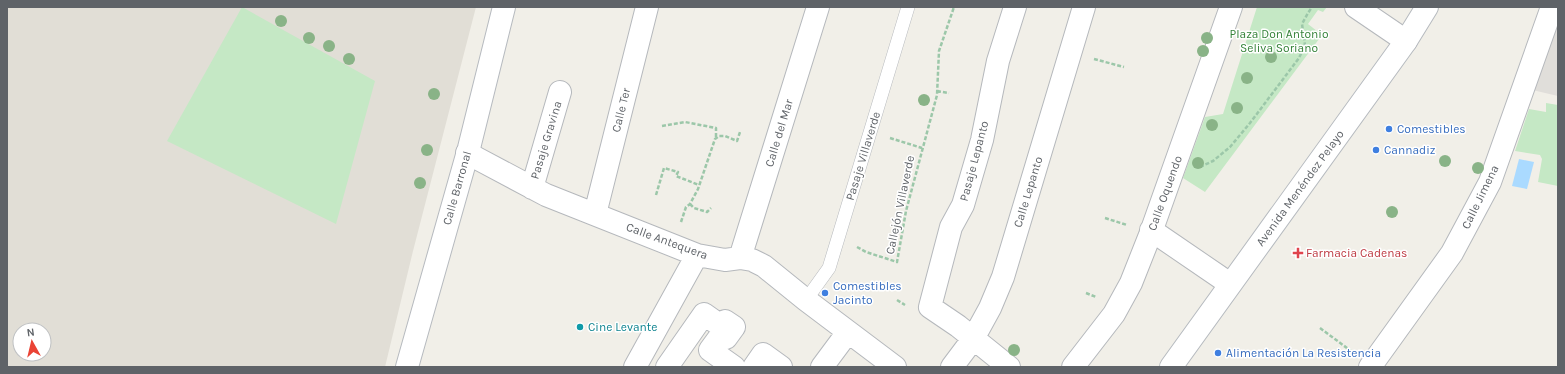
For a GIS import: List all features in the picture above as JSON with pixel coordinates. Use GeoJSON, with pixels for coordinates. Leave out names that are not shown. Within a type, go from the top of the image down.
{"type":"FeatureCollection","features":[{"type":"Feature","properties":{"kind":"street","name":"Calle Barronal"},"geometry":{"type":"LineString","coordinates":[[406,367],[467,153],[504,7]]}},
{"type":"Feature","properties":{"kind":"street","name":"Calle Ter"},"geometry":{"type":"LineString","coordinates":[[595,214],[647,7]]}},
{"type":"Feature","properties":{"kind":"street","name":"Calle del Mar"},"geometry":{"type":"LineString","coordinates":[[740,258],[818,7]]}},
{"type":"Feature","properties":{"kind":"street","name":"Pasaje Lepanto"},"geometry":{"type":"LineString","coordinates":[[973,339],[952,321],[930,308],[951,227],[963,206],[982,140],[998,61],[1015,7]]}},
{"type":"Feature","properties":{"kind":"street","name":"Calle Lepanto"},"geometry":{"type":"LineString","coordinates":[[952,367],[973,339],[990,308],[1003,277],[1084,7]]}},
{"type":"Feature","properties":{"kind":"street","name":"Calle Oquendo"},"geometry":{"type":"LineString","coordinates":[[1073,367],[1114,314],[1131,283],[1175,166],[1231,7]]}},
{"type":"Feature","properties":{"kind":"street"},"geometry":{"type":"LineString","coordinates":[[1356,7],[1406,41]]}},
{"type":"Feature","properties":{"kind":"street","name":"Avenida Menéndez Pelayo"},"geometry":{"type":"LineString","coordinates":[[1171,367],[1406,41],[1427,7]]}},
{"type":"Feature","properties":{"kind":"street","name":"Calle Jimena"},"geometry":{"type":"LineString","coordinates":[[1371,366],[1452,254],[1490,182],[1552,7]]}},
{"type":"Feature","properties":{"kind":"street","name":"Pasaje Gravina"},"geometry":{"type":"LineString","coordinates":[[532,188],[560,92]]}},
{"type":"Feature","properties":{"kind":"street","name":"Calle Antequera"},"geometry":{"type":"LineString","coordinates":[[467,153],[532,188],[697,254],[725,260],[740,258],[752,260],[764,266],[806,300],[895,367]]}},
{"type":"Feature","properties":{"kind":"street"},"geometry":{"type":"LineString","coordinates":[[1151,230],[1230,284]]}},
{"type":"Feature","properties":{"kind":"street"},"geometry":{"type":"LineString","coordinates":[[659,367],[638,361],[697,254]]}},
{"type":"Feature","properties":{"kind":"street"},"geometry":{"type":"LineString","coordinates":[[667,367],[704,314],[721,326],[725,321],[734,327],[726,338],[721,335],[710,350],[734,367]]}},
{"type":"Feature","properties":{"kind":"street"},"geometry":{"type":"LineString","coordinates":[[822,367],[848,332]]}},
{"type":"Feature","properties":{"kind":"street"},"geometry":{"type":"LineString","coordinates":[[973,339],[1009,367]]}},
{"type":"Feature","properties":{"kind":"street"},"geometry":{"type":"LineString","coordinates":[[754,367],[763,354],[781,367]]}},
{"type":"Feature","properties":{"kind":"lane","name":"Pasaje Villaverde"},"geometry":{"type":"LineString","coordinates":[[806,300],[829,268],[908,7]]}},
{"type":"Feature","properties":{"kind":"path","name":"Callejón Villaverde"},"geometry":{"type":"LineString","coordinates":[[837,241],[858,247],[866,252],[897,262],[906,210],[937,91],[939,51],[954,7]]}},
{"type":"Feature","properties":{"kind":"path"},"geometry":{"type":"LineString","coordinates":[[1175,166],[1186,169],[1198,168],[1213,161],[1230,147],[1299,58],[1304,45],[1302,24],[1312,7]]}},
{"type":"Feature","properties":{"kind":"path"},"geometry":{"type":"LineString","coordinates":[[1070,53],[1124,68]]}},
{"type":"Feature","properties":{"kind":"path"},"geometry":{"type":"LineString","coordinates":[[937,91],[949,93]]}},
{"type":"Feature","properties":{"kind":"path"},"geometry":{"type":"LineString","coordinates":[[662,126],[685,122],[716,128],[716,138],[699,185],[690,204],[686,207],[674,245]]}},
{"type":"Feature","properties":{"kind":"path"},"geometry":{"type":"LineString","coordinates":[[716,138],[719,136],[725,136],[737,141],[740,132]]}},
{"type":"Feature","properties":{"kind":"path"},"geometry":{"type":"LineString","coordinates":[[870,132],[922,148]]}},
{"type":"Feature","properties":{"kind":"path"},"geometry":{"type":"LineString","coordinates":[[656,195],[664,168],[678,172],[676,176],[699,185]]}},
{"type":"Feature","properties":{"kind":"path"},"geometry":{"type":"LineString","coordinates":[[690,204],[694,208],[707,212],[711,208]]}},
{"type":"Feature","properties":{"kind":"path"},"geometry":{"type":"LineString","coordinates":[[1320,328],[1371,366]]}},
{"type":"Feature","properties":{"kind":"shaded area"},"geometry":{"type":"Polygon","coordinates":[[[7,7],[476,7],[413,251],[385,367],[7,367],[7,7]]]}},
{"type":"Feature","properties":{"kind":"shaded area"},"geometry":{"type":"Polygon","coordinates":[[[1558,7],[1558,96],[1515,86],[1558,7]]]}},
{"type":"Feature","properties":{"kind":"green space"},"geometry":{"type":"Polygon","coordinates":[[[242,7],[375,81],[336,224],[167,141],[242,7]]]}},
{"type":"Feature","properties":{"kind":"green space","name":"Plaza Don Antonio Seliva Soriano"},"geometry":{"type":"Polygon","coordinates":[[[1257,7],[1327,7],[1323,12],[1318,10],[1308,24],[1322,35],[1205,192],[1183,178],[1205,117],[1223,114],[1257,7]]]}},
{"type":"Feature","properties":{"kind":"green space"},"geometry":{"type":"Polygon","coordinates":[[[1546,103],[1558,105],[1558,186],[1538,182],[1542,159],[1540,155],[1515,151],[1529,109],[1546,112],[1546,103]]]}},
{"type":"Feature","properties":{"kind":"water"},"geometry":{"type":"Polygon","coordinates":[[[1519,159],[1534,162],[1527,189],[1512,186],[1519,159]]]}},
{"type":"Feature","properties":{"kind":"place","name":"Comestibles"},"geometry":{"type":"Point","coordinates":[1389,129]}},
{"type":"Feature","properties":{"kind":"place","name":"Cannadiz"},"geometry":{"type":"Point","coordinates":[1376,150]}},
{"type":"Feature","properties":{"kind":"place","name":"Farmacia Cadenas"},"geometry":{"type":"Point","coordinates":[1298,253]}},
{"type":"Feature","properties":{"kind":"place","name":"Comestibles Jacinto"},"geometry":{"type":"Point","coordinates":[825,293]}},
{"type":"Feature","properties":{"kind":"place","name":"Cine Levante"},"geometry":{"type":"Point","coordinates":[580,327]}},
{"type":"Feature","properties":{"kind":"place","name":"Alimentación La Resistencia"},"geometry":{"type":"Point","coordinates":[1218,353]}}]}
